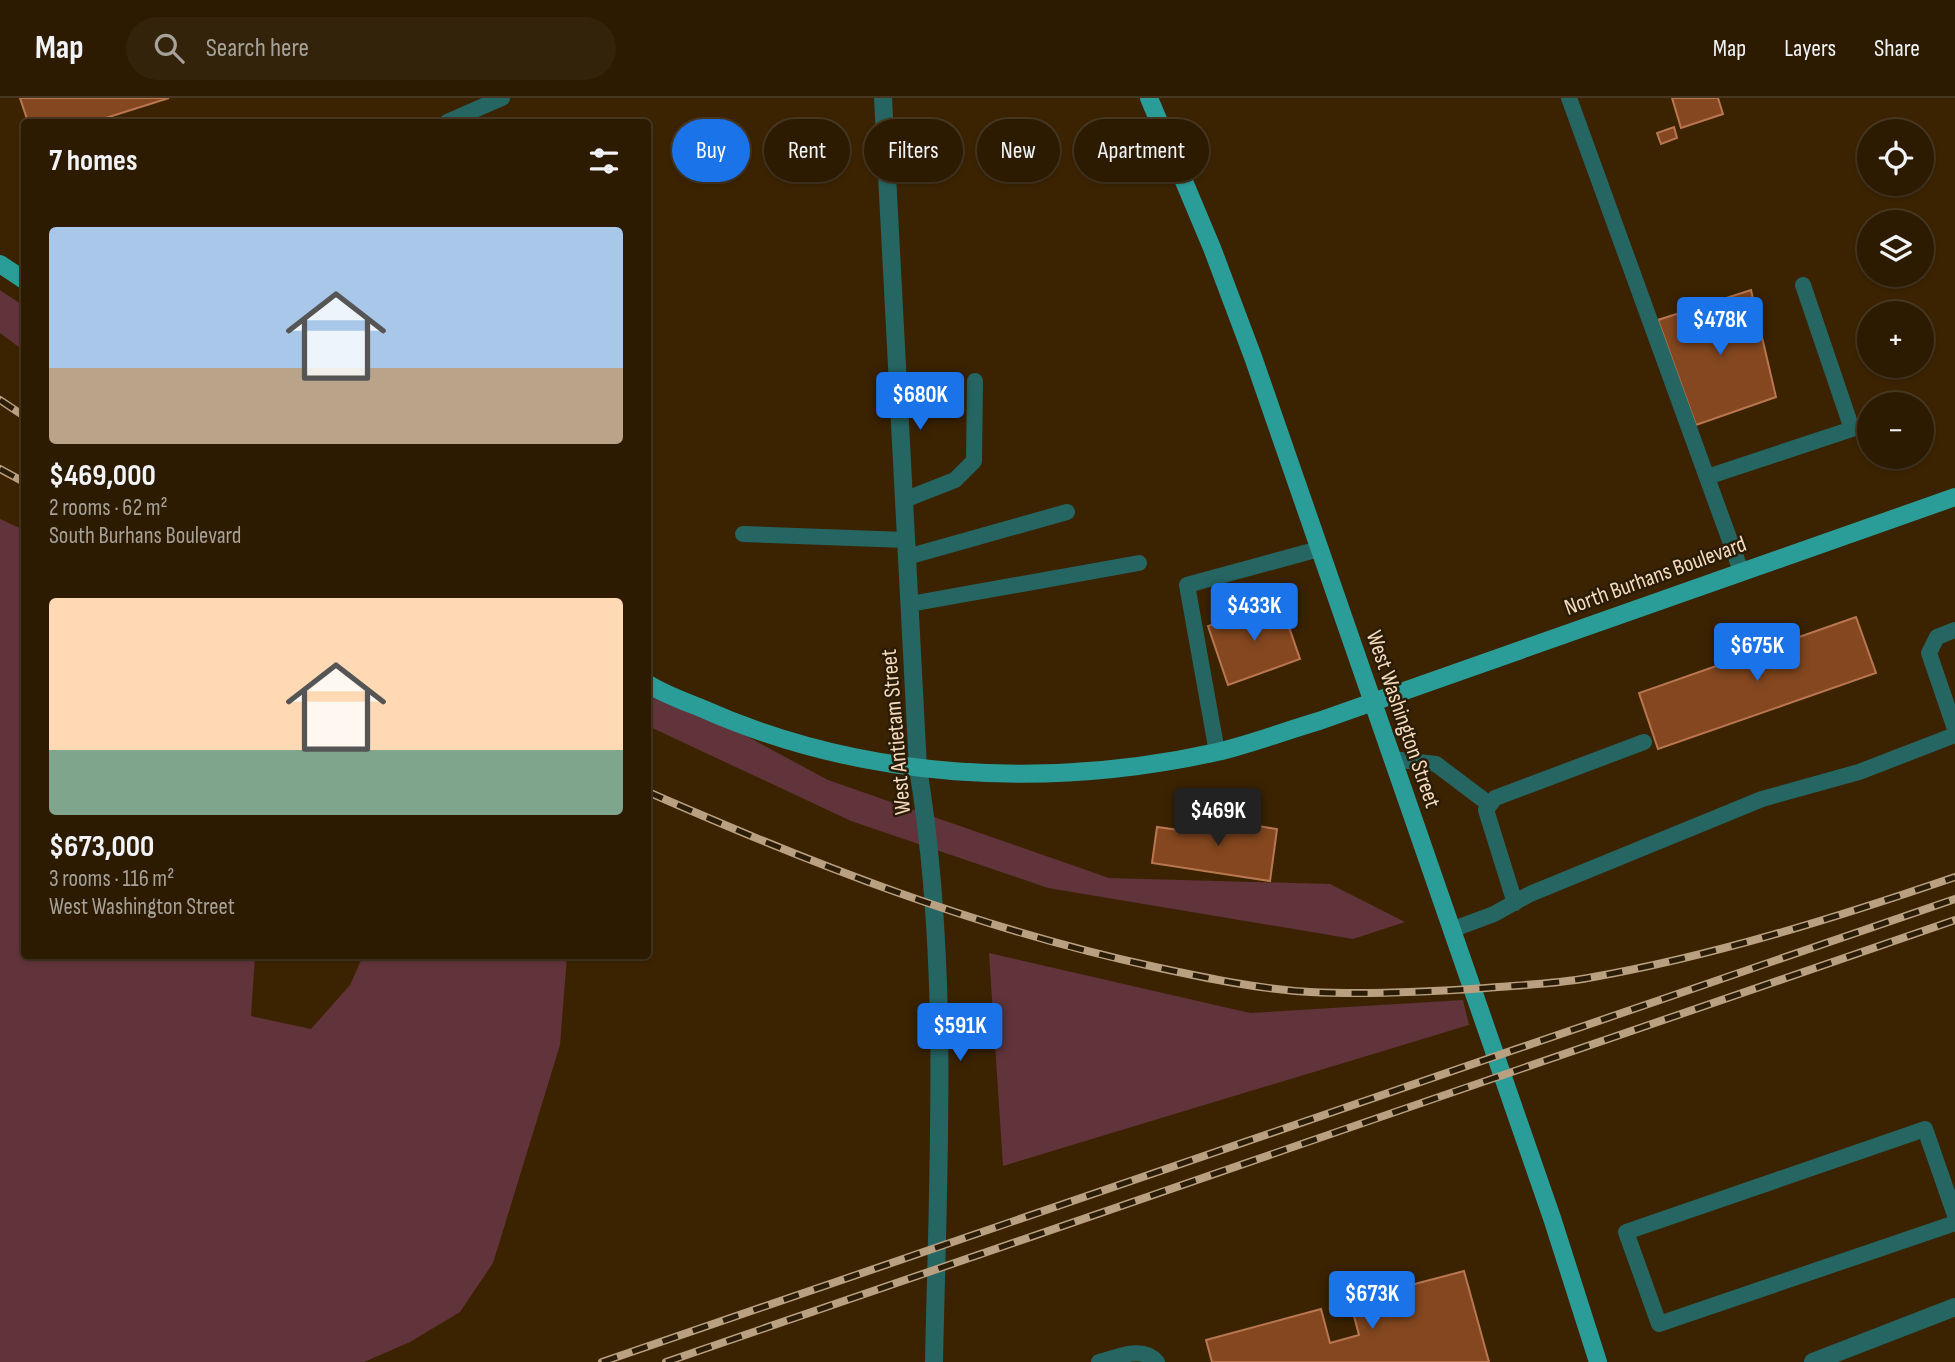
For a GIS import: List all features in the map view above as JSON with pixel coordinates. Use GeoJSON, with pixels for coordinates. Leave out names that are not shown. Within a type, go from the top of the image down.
{"type":"FeatureCollection","features":[{"type":"Feature","properties":{"kind":"main road","name":"West Washington Street"},"geometry":{"type":"LineString","coordinates":[[1149,98],[1212,248],[1319,549],[1552,1218],[1598,1362]]}},
{"type":"Feature","properties":{"kind":"main road"},"geometry":{"type":"LineString","coordinates":[[0,264],[21,274]]}},
{"type":"Feature","properties":{"kind":"main road","name":"North Burhans Boulevard"},"geometry":{"type":"LineString","coordinates":[[651,685],[740,726],[802,746],[860,759],[918,768],[1010,775],[1107,770],[1217,752],[1319,721],[1741,570],[1955,497]]}},
{"type":"Feature","properties":{"kind":"street","name":"West Antietam Street"},"geometry":{"type":"LineString","coordinates":[[883,98],[918,768],[929,834],[941,1054],[934,1362]]}},
{"type":"Feature","properties":{"kind":"street"},"geometry":{"type":"LineString","coordinates":[[1812,1362],[1955,1307]]}},
{"type":"Feature","properties":{"kind":"lane"},"geometry":{"type":"LineString","coordinates":[[454,119],[502,98]]}},
{"type":"Feature","properties":{"kind":"lane"},"geometry":{"type":"LineString","coordinates":[[1569,98],[1741,570]]}},
{"type":"Feature","properties":{"kind":"lane"},"geometry":{"type":"LineString","coordinates":[[1707,477],[1852,429],[1802,285]]}},
{"type":"Feature","properties":{"kind":"lane"},"geometry":{"type":"LineString","coordinates":[[904,500],[955,480],[974,461],[975,381]]}},
{"type":"Feature","properties":{"kind":"lane"},"geometry":{"type":"LineString","coordinates":[[743,534],[907,548],[1067,512]]}},
{"type":"Feature","properties":{"kind":"lane"},"geometry":{"type":"LineString","coordinates":[[1217,752],[1187,584],[1319,549]]}},
{"type":"Feature","properties":{"kind":"lane"},"geometry":{"type":"LineString","coordinates":[[909,604],[1139,563]]}},
{"type":"Feature","properties":{"kind":"lane"},"geometry":{"type":"LineString","coordinates":[[1955,630],[1937,637],[1928,653],[1955,729]]}},
{"type":"Feature","properties":{"kind":"lane"},"geometry":{"type":"LineString","coordinates":[[1451,930],[1515,904],[1539,890],[1762,799],[1859,772],[1955,735]]}},
{"type":"Feature","properties":{"kind":"lane"},"geometry":{"type":"LineString","coordinates":[[1515,904],[1486,810],[1489,804],[1495,798],[1644,742]]}},
{"type":"Feature","properties":{"kind":"lane"},"geometry":{"type":"LineString","coordinates":[[1392,759],[1436,764],[1489,804]]}},
{"type":"Feature","properties":{"kind":"lane"},"geometry":{"type":"LineString","coordinates":[[1955,1215],[1925,1129],[1626,1232],[1659,1324],[1955,1223]]}},
{"type":"Feature","properties":{"kind":"lane"},"geometry":{"type":"LineString","coordinates":[[1099,1362],[1140,1352],[1148,1353],[1157,1362]]}},
{"type":"Feature","properties":{"kind":"shaded area"},"geometry":{"type":"Polygon","coordinates":[[[0,290],[21,304],[21,349],[0,333],[0,290]]]}},
{"type":"Feature","properties":{"kind":"shaded area"},"geometry":{"type":"Polygon","coordinates":[[[0,519],[21,529],[21,959],[255,959],[251,1016],[311,1029],[350,985],[362,959],[567,959],[560,1045],[493,1263],[460,1312],[410,1342],[364,1362],[0,1362],[0,519]]]}},
{"type":"Feature","properties":{"kind":"shaded area"},"geometry":{"type":"Polygon","coordinates":[[[651,685],[828,780],[1109,878],[1330,884],[1405,922],[1353,939],[1048,888],[851,821],[651,727],[651,685]]]}},
{"type":"Feature","properties":{"kind":"shaded area"},"geometry":{"type":"Polygon","coordinates":[[[989,953],[1250,1013],[1463,1000],[1469,1025],[1003,1166],[989,953]]]}},
{"type":"Feature","properties":{"kind":"building"},"geometry":{"type":"Polygon","coordinates":[[[20,98],[169,98],[102,119],[27,119],[20,98]]]}},
{"type":"Feature","properties":{"kind":"building"},"geometry":{"type":"Polygon","coordinates":[[[1672,98],[1718,98],[1723,114],[1681,128],[1672,98]]]}},
{"type":"Feature","properties":{"kind":"building"},"geometry":{"type":"Polygon","coordinates":[[[1674,127],[1677,138],[1661,144],[1657,133],[1674,127]]]}},
{"type":"Feature","properties":{"kind":"building"},"geometry":{"type":"Polygon","coordinates":[[[1751,290],[1776,397],[1696,425],[1658,320],[1751,290]]]}},
{"type":"Feature","properties":{"kind":"building"},"geometry":{"type":"Polygon","coordinates":[[[1280,601],[1300,659],[1228,685],[1208,626],[1280,601]]]}},
{"type":"Feature","properties":{"kind":"building"},"geometry":{"type":"Polygon","coordinates":[[[1856,617],[1876,673],[1658,749],[1639,693],[1856,617]]]}},
{"type":"Feature","properties":{"kind":"building"},"geometry":{"type":"Polygon","coordinates":[[[1195,816],[1277,829],[1270,881],[1152,863],[1157,827],[1193,832],[1195,816]]]}},
{"type":"Feature","properties":{"kind":"building"},"geometry":{"type":"Polygon","coordinates":[[[1464,1271],[1489,1362],[1212,1362],[1206,1340],[1321,1309],[1330,1343],[1359,1335],[1350,1301],[1464,1271]]]}},
{"type":"Feature","properties":{"kind":"railway"},"geometry":{"type":"LineString","coordinates":[[0,400],[21,414]]}},
{"type":"Feature","properties":{"kind":"railway"},"geometry":{"type":"LineString","coordinates":[[0,469],[21,480]]}},
{"type":"Feature","properties":{"kind":"railway"},"geometry":{"type":"LineString","coordinates":[[651,793],[834,869],[960,914],[1089,952],[1193,975],[1291,991],[1442,991],[1588,978],[1681,959],[1773,935],[1955,877]]}},
{"type":"Feature","properties":{"kind":"railway"},"geometry":{"type":"LineString","coordinates":[[602,1362],[1955,899]]}},
{"type":"Feature","properties":{"kind":"railway"},"geometry":{"type":"LineString","coordinates":[[666,1362],[1955,920]]}}]}
